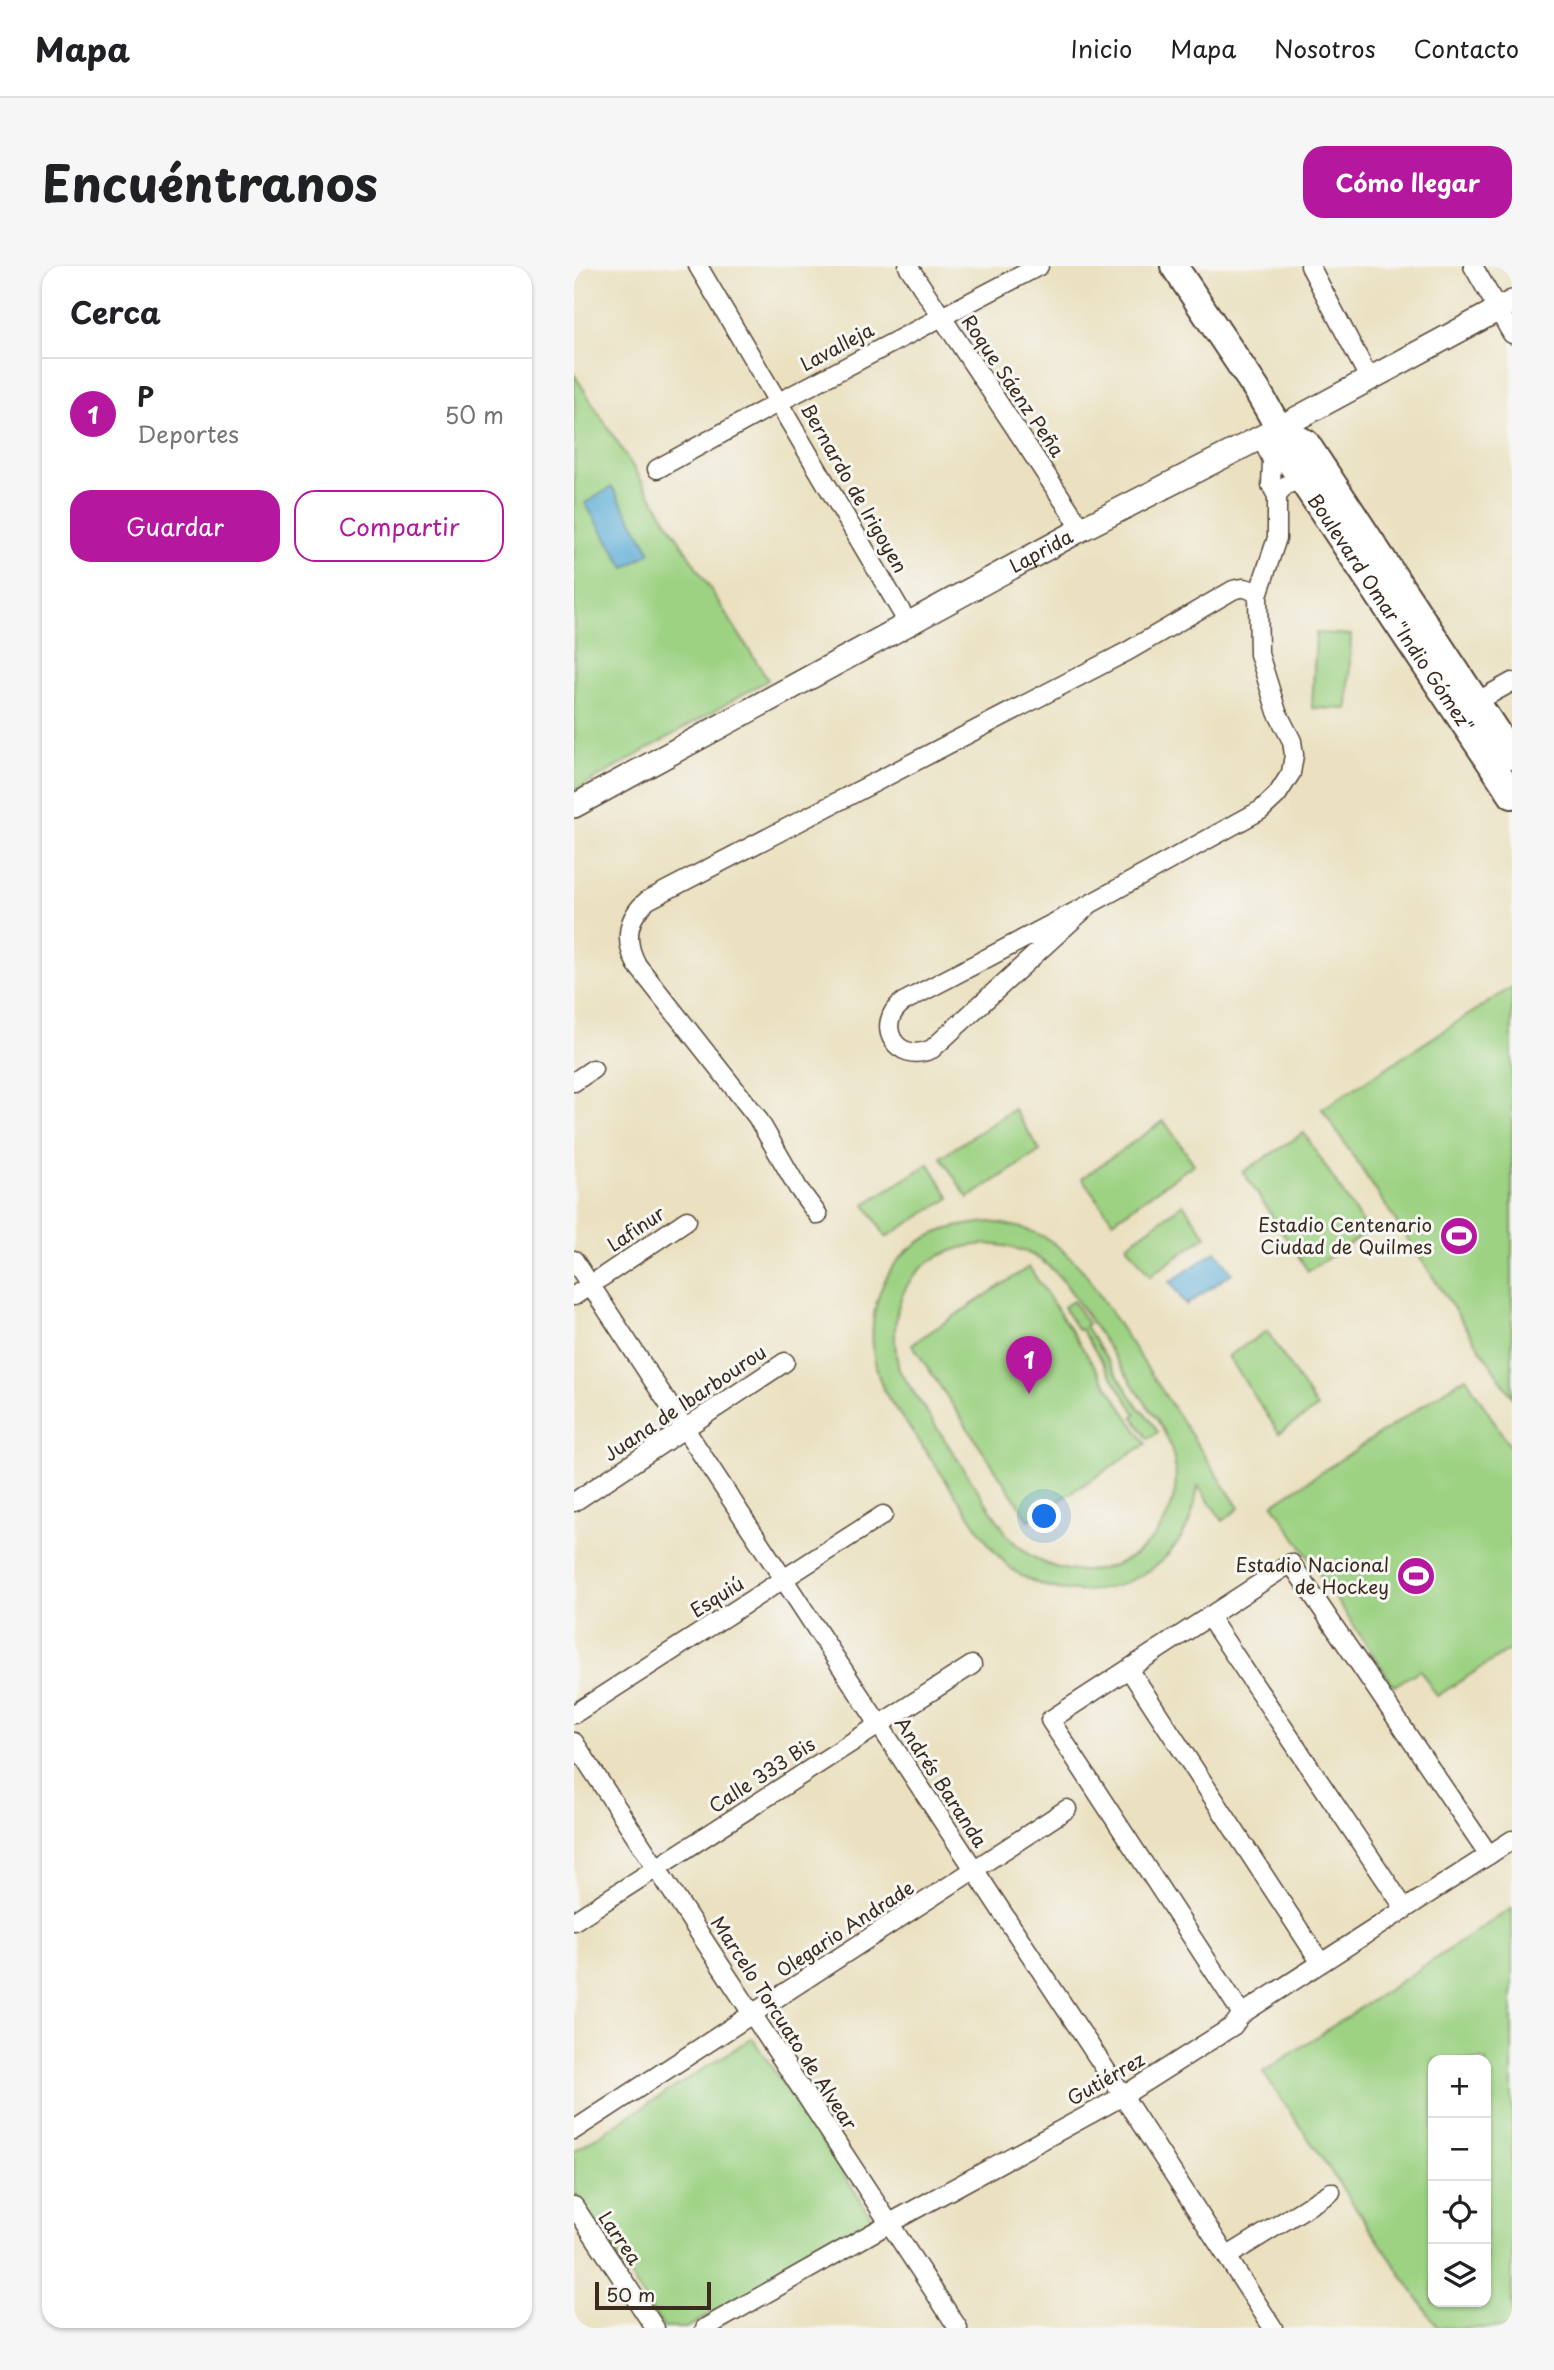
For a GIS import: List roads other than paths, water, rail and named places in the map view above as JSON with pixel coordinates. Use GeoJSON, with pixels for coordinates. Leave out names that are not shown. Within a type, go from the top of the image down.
{"type":"FeatureCollection","features":[{"type":"Feature","properties":{"kind":"main road"},"geometry":{"type":"LineString","coordinates":[[1174,266],[1257,390],[1270,433],[1306,443],[1467,707],[1512,756]]}},
{"type":"Feature","properties":{"kind":"main road","name":"Boulevard Omar \"Indio Gómez\""},"geometry":{"type":"LineString","coordinates":[[1270,433],[1467,707],[1512,795]]}},
{"type":"Feature","properties":{"kind":"street","name":"Bernardo de Irigoyen"},"geometry":{"type":"LineString","coordinates":[[698,266],[908,623]]}},
{"type":"Feature","properties":{"kind":"street","name":"Roque Sáenz Peña"},"geometry":{"type":"LineString","coordinates":[[908,266],[1082,530]]}},
{"type":"Feature","properties":{"kind":"street","name":"Lavalleja"},"geometry":{"type":"LineString","coordinates":[[657,469],[1038,266]]}},
{"type":"Feature","properties":{"kind":"street"},"geometry":{"type":"LineString","coordinates":[[1310,266],[1369,377]]}},
{"type":"Feature","properties":{"kind":"street"},"geometry":{"type":"LineString","coordinates":[[1473,266],[1504,306],[1512,334]]}},
{"type":"Feature","properties":{"kind":"street","name":"Laprida"},"geometry":{"type":"LineString","coordinates":[[574,806],[908,623],[1270,433],[1504,306]]}},
{"type":"Feature","properties":{"kind":"street"},"geometry":{"type":"LineString","coordinates":[[1090,904],[932,1049],[913,1054],[902,1050],[894,1041],[889,1022],[892,1013],[903,1002],[1261,810],[1277,795],[1290,773],[1294,755],[1292,741],[1277,712],[1259,654],[1258,596],[1277,538],[1277,496],[1271,485],[1270,433]]}},
{"type":"Feature","properties":{"kind":"street"},"geometry":{"type":"LineString","coordinates":[[1277,496],[1285,486],[1300,478]]}},
{"type":"Feature","properties":{"kind":"street"},"geometry":{"type":"LineString","coordinates":[[818,1215],[757,1116],[637,965],[640,929],[648,900],[1128,651],[1233,590],[1241,587],[1258,596]]}},
{"type":"Feature","properties":{"kind":"street"},"geometry":{"type":"LineString","coordinates":[[1467,707],[1512,682]]}},
{"type":"Feature","properties":{"kind":"street"},"geometry":{"type":"LineString","coordinates":[[574,1082],[593,1069]]}},
{"type":"Feature","properties":{"kind":"street","name":"Lafinur"},"geometry":{"type":"LineString","coordinates":[[574,1296],[687,1220]]}},
{"type":"Feature","properties":{"kind":"street","name":"Andrés Baranda"},"geometry":{"type":"LineString","coordinates":[[574,1260],[1273,2328]]}},
{"type":"Feature","properties":{"kind":"street","name":"Juana de Ibarbourou"},"geometry":{"type":"LineString","coordinates":[[574,1502],[785,1362]]}},
{"type":"Feature","properties":{"kind":"street","name":"Esquiú"},"geometry":{"type":"LineString","coordinates":[[574,1714],[883,1516]]}},
{"type":"Feature","properties":{"kind":"street"},"geometry":{"type":"LineString","coordinates":[[1242,2014],[1050,1720],[1290,1563],[1489,1855]]}},
{"type":"Feature","properties":{"kind":"street"},"geometry":{"type":"LineString","coordinates":[[1209,1617],[1405,1909]]}},
{"type":"Feature","properties":{"kind":"street","name":"Calle 333 Bis"},"geometry":{"type":"LineString","coordinates":[[574,1921],[972,1665]]}},
{"type":"Feature","properties":{"kind":"street"},"geometry":{"type":"LineString","coordinates":[[1129,1669],[1321,1963]]}},
{"type":"Feature","properties":{"kind":"street","name":"Marcelo Torcuato de Alvear"},"geometry":{"type":"LineString","coordinates":[[574,1742],[958,2328]]}},
{"type":"Feature","properties":{"kind":"street","name":"Olegario Andrade"},"geometry":{"type":"LineString","coordinates":[[574,2130],[1067,1809]]}},
{"type":"Feature","properties":{"kind":"street","name":"Gutiérrez"},"geometry":{"type":"LineString","coordinates":[[705,2328],[1123,2096],[1233,2026],[1242,2014],[1512,1840]]}},
{"type":"Feature","properties":{"kind":"street"},"geometry":{"type":"LineString","coordinates":[[1228,2256],[1331,2192]]}},
{"type":"Feature","properties":{"kind":"street","name":"Larrea"},"geometry":{"type":"LineString","coordinates":[[574,2206],[655,2328]]}},
{"type":"Feature","properties":{"kind":"water"},"geometry":{"type":"Polygon","coordinates":[[[612,487],[651,552],[625,568],[585,503],[612,487]]]}},
{"type":"Feature","properties":{"kind":"water"},"geometry":{"type":"Polygon","coordinates":[[[1216,1251],[1232,1273],[1186,1305],[1170,1282],[1216,1251]]]}},
{"type":"Feature","properties":{"kind":"place","name":"Estadio Centenario Ciudad de Quilmes"},"geometry":{"type":"Point","coordinates":[1459,1236]}},
{"type":"Feature","properties":{"kind":"place","name":"P"},"geometry":{"type":"Point","coordinates":[1029,1394]}},
{"type":"Feature","properties":{"kind":"place","name":"Estadio Nacional de Hockey"},"geometry":{"type":"Point","coordinates":[1416,1576]}}]}
